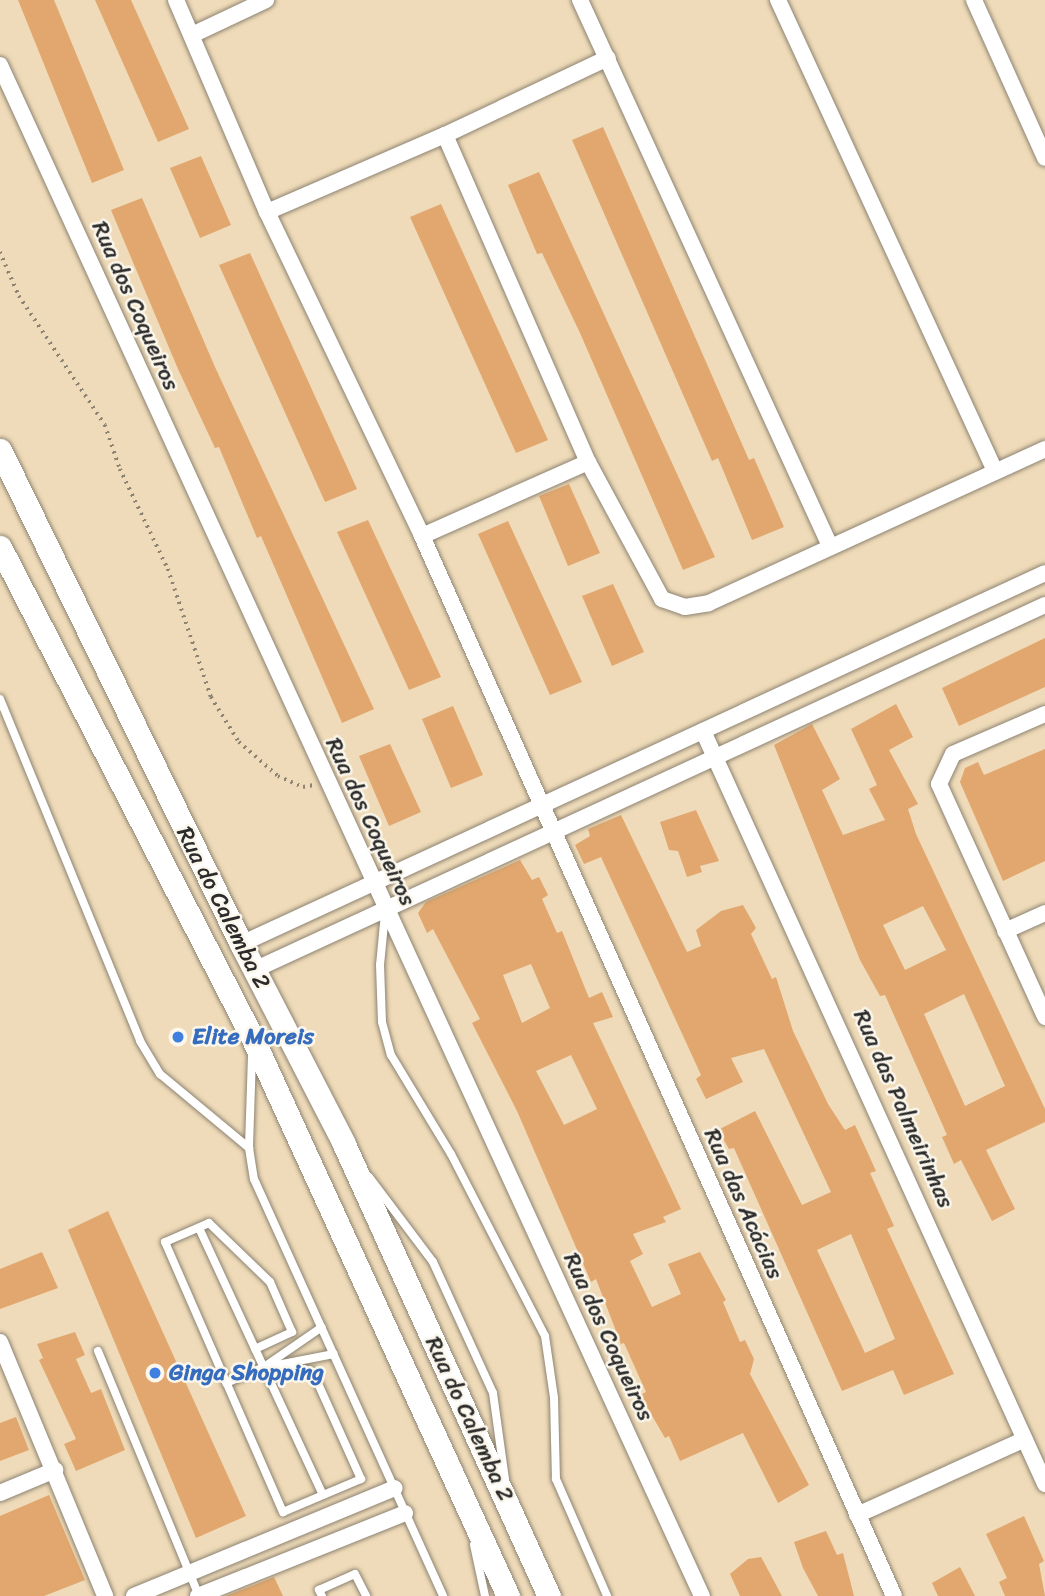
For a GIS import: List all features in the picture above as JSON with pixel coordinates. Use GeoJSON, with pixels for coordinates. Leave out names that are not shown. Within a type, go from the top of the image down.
{"type":"FeatureCollection","features":[{"type":"Feature","properties":{"kind":"main road","name":"Rua do Calemba 2"},"geometry":{"type":"LineString","coordinates":[[0,450],[241,944],[343,1142],[549,1596]]}},
{"type":"Feature","properties":{"kind":"main road","name":"Rua do Calemba 2"},"geometry":{"type":"LineString","coordinates":[[0,547],[253,1039],[508,1596]]}},
{"type":"Feature","properties":{"kind":"street","name":"Rua das Acácias"},"geometry":{"type":"LineString","coordinates":[[176,0],[267,212],[422,536],[550,830],[894,1596]]}},
{"type":"Feature","properties":{"kind":"street"},"geometry":{"type":"LineString","coordinates":[[192,35],[265,0]]}},
{"type":"Feature","properties":{"kind":"street"},"geometry":{"type":"LineString","coordinates":[[580,0],[830,546]]}},
{"type":"Feature","properties":{"kind":"street"},"geometry":{"type":"LineString","coordinates":[[778,0],[995,471]]}},
{"type":"Feature","properties":{"kind":"street"},"geometry":{"type":"LineString","coordinates":[[974,0],[1045,158]]}},
{"type":"Feature","properties":{"kind":"street"},"geometry":{"type":"LineString","coordinates":[[267,212],[445,135],[608,58]]}},
{"type":"Feature","properties":{"kind":"street","name":"Rua dos Coqueiros"},"geometry":{"type":"LineString","coordinates":[[0,65],[702,1596]]}},
{"type":"Feature","properties":{"kind":"street"},"geometry":{"type":"LineString","coordinates":[[445,135],[588,462],[654,592],[674,604],[709,603],[1045,449]]}},
{"type":"Feature","properties":{"kind":"street"},"geometry":{"type":"LineString","coordinates":[[422,536],[588,462]]}},
{"type":"Feature","properties":{"kind":"street"},"geometry":{"type":"LineString","coordinates":[[241,944],[1045,573]]}},
{"type":"Feature","properties":{"kind":"street"},"geometry":{"type":"LineString","coordinates":[[254,970],[550,830],[1045,605]]}},
{"type":"Feature","properties":{"kind":"street"},"geometry":{"type":"LineString","coordinates":[[1045,714],[953,754],[939,784],[1045,1017]]}},
{"type":"Feature","properties":{"kind":"street","name":"Rua das Palmeirinhas"},"geometry":{"type":"LineString","coordinates":[[703,731],[1045,1484]]}},
{"type":"Feature","properties":{"kind":"street"},"geometry":{"type":"LineString","coordinates":[[1005,931],[1045,913]]}},
{"type":"Feature","properties":{"kind":"street"},"geometry":{"type":"LineString","coordinates":[[0,1342],[105,1596]]}},
{"type":"Feature","properties":{"kind":"street"},"geometry":{"type":"LineString","coordinates":[[857,1515],[1025,1439]]}},
{"type":"Feature","properties":{"kind":"street"},"geometry":{"type":"LineString","coordinates":[[0,1493],[55,1470]]}},
{"type":"Feature","properties":{"kind":"street"},"geometry":{"type":"LineString","coordinates":[[134,1596],[395,1488]]}},
{"type":"Feature","properties":{"kind":"street"},"geometry":{"type":"LineString","coordinates":[[199,1596],[405,1513]]}},
{"type":"Feature","properties":{"kind":"lane"},"geometry":{"type":"LineString","coordinates":[[0,699],[2,710],[140,1041],[160,1074],[249,1148]]}},
{"type":"Feature","properties":{"kind":"lane"},"geometry":{"type":"LineString","coordinates":[[385,909],[381,999],[391,1055],[451,1154],[545,1336],[554,1398],[556,1479],[607,1596]]}},
{"type":"Feature","properties":{"kind":"lane"},"geometry":{"type":"LineString","coordinates":[[253,1039],[249,1148],[254,1179],[272,1226],[322,1328],[443,1596]]}},
{"type":"Feature","properties":{"kind":"lane"},"geometry":{"type":"LineString","coordinates":[[343,1142],[433,1262],[493,1393],[509,1506]]}},
{"type":"Feature","properties":{"kind":"lane"},"geometry":{"type":"LineString","coordinates":[[255,1349],[292,1332],[270,1282],[209,1223],[165,1242],[283,1513],[361,1479],[313,1372],[283,1364]]}},
{"type":"Feature","properties":{"kind":"lane"},"geometry":{"type":"LineString","coordinates":[[199,1228],[323,1495]]}},
{"type":"Feature","properties":{"kind":"lane"},"geometry":{"type":"LineString","coordinates":[[226,1383],[264,1367],[322,1328]]}},
{"type":"Feature","properties":{"kind":"lane"},"geometry":{"type":"LineString","coordinates":[[98,1351],[199,1596]]}},
{"type":"Feature","properties":{"kind":"lane"},"geometry":{"type":"LineString","coordinates":[[264,1367],[334,1354]]}},
{"type":"Feature","properties":{"kind":"lane"},"geometry":{"type":"LineString","coordinates":[[465,1501],[485,1596]]}},
{"type":"Feature","properties":{"kind":"lane"},"geometry":{"type":"LineString","coordinates":[[322,1596],[319,1590],[355,1574],[366,1596]]}},
{"type":"Feature","properties":{"kind":"path"},"geometry":{"type":"LineString","coordinates":[[0,252],[19,296],[105,425],[120,469],[168,569],[211,697],[239,742],[278,776],[303,787],[327,783]]}},
{"type":"Feature","properties":{"kind":"building"},"geometry":{"type":"Polygon","coordinates":[[[18,0],[54,0],[124,170],[92,183],[18,0]]]}},
{"type":"Feature","properties":{"kind":"building"},"geometry":{"type":"Polygon","coordinates":[[[95,0],[131,0],[189,129],[158,142],[95,0]]]}},
{"type":"Feature","properties":{"kind":"building"},"geometry":{"type":"Polygon","coordinates":[[[603,127],[749,460],[754,458],[784,527],[752,540],[718,458],[712,461],[572,140],[603,127]]]}},
{"type":"Feature","properties":{"kind":"building"},"geometry":{"type":"Polygon","coordinates":[[[201,156],[231,225],[200,238],[170,168],[201,156]]]}},
{"type":"Feature","properties":{"kind":"building"},"geometry":{"type":"Polygon","coordinates":[[[539,172],[715,557],[683,570],[580,333],[542,253],[537,254],[508,185],[539,172]]]}},
{"type":"Feature","properties":{"kind":"building"},"geometry":{"type":"Polygon","coordinates":[[[142,198],[215,367],[374,709],[342,723],[261,536],[257,538],[219,447],[215,448],[178,369],[111,210],[142,198]]]}},
{"type":"Feature","properties":{"kind":"building"},"geometry":{"type":"Polygon","coordinates":[[[441,204],[548,440],[516,453],[410,217],[441,204]]]}},
{"type":"Feature","properties":{"kind":"building"},"geometry":{"type":"Polygon","coordinates":[[[250,253],[357,489],[325,502],[219,265],[250,253]]]}},
{"type":"Feature","properties":{"kind":"building"},"geometry":{"type":"Polygon","coordinates":[[[569,484],[600,553],[568,566],[539,496],[569,484]]]}},
{"type":"Feature","properties":{"kind":"building"},"geometry":{"type":"Polygon","coordinates":[[[368,520],[441,677],[409,690],[337,532],[368,520]]]}},
{"type":"Feature","properties":{"kind":"building"},"geometry":{"type":"Polygon","coordinates":[[[508,521],[582,682],[550,695],[478,534],[508,521]]]}},
{"type":"Feature","properties":{"kind":"building"},"geometry":{"type":"Polygon","coordinates":[[[613,584],[644,652],[612,666],[582,596],[613,584]]]}},
{"type":"Feature","properties":{"kind":"building"},"geometry":{"type":"Polygon","coordinates":[[[1045,638],[1045,687],[959,726],[942,688],[1045,638]]]}},
{"type":"Feature","properties":{"kind":"building"},"geometry":{"type":"Polygon","coordinates":[[[896,704],[913,737],[889,750],[918,804],[908,809],[916,834],[1045,1109],[1045,1122],[986,1150],[1015,1209],[992,1221],[961,1160],[954,1164],[942,1137],[947,1135],[885,995],[880,996],[860,960],[774,745],[812,724],[840,779],[822,790],[843,835],[885,820],[869,789],[877,785],[851,729],[896,704]],[[923,906],[883,925],[905,970],[946,950],[923,906]],[[964,994],[924,1014],[965,1106],[1005,1086],[964,994]]]}},
{"type":"Feature","properties":{"kind":"building"},"geometry":{"type":"Polygon","coordinates":[[[453,706],[483,775],[451,788],[422,719],[453,706]]]}},
{"type":"Feature","properties":{"kind":"building"},"geometry":{"type":"Polygon","coordinates":[[[390,744],[421,812],[389,826],[359,756],[390,744]]]}},
{"type":"Feature","properties":{"kind":"building"},"geometry":{"type":"Polygon","coordinates":[[[1045,749],[1045,861],[1003,881],[960,782],[965,768],[978,762],[984,775],[1045,749]]]}},
{"type":"Feature","properties":{"kind":"building"},"geometry":{"type":"Polygon","coordinates":[[[696,810],[719,861],[700,866],[702,872],[687,877],[678,851],[669,850],[660,822],[696,810]]]}},
{"type":"Feature","properties":{"kind":"building"},"geometry":{"type":"Polygon","coordinates":[[[621,815],[687,952],[701,946],[696,930],[721,911],[743,905],[756,928],[751,934],[772,979],[776,977],[793,1031],[828,1104],[845,1130],[855,1125],[876,1171],[870,1173],[894,1226],[887,1229],[954,1374],[904,1395],[893,1370],[842,1391],[734,1148],[729,1149],[718,1130],[755,1111],[802,1205],[831,1192],[764,1049],[731,1058],[743,1082],[706,1099],[696,1079],[701,1075],[601,857],[584,864],[575,845],[590,836],[588,829],[621,815]],[[851,1234],[817,1250],[865,1353],[895,1339],[851,1234]]]}},
{"type":"Feature","properties":{"kind":"building"},"geometry":{"type":"Polygon","coordinates":[[[520,860],[532,880],[539,877],[548,895],[542,899],[557,933],[562,931],[589,998],[602,992],[613,1017],[593,1023],[681,1209],[663,1217],[666,1222],[633,1234],[643,1254],[630,1261],[652,1307],[681,1294],[668,1264],[700,1252],[726,1300],[723,1302],[740,1342],[745,1340],[754,1359],[750,1374],[809,1485],[778,1503],[743,1433],[680,1461],[669,1436],[665,1438],[640,1395],[646,1392],[624,1343],[621,1344],[596,1279],[591,1282],[517,1111],[472,1023],[480,1019],[433,929],[427,933],[418,913],[426,902],[520,860]],[[531,964],[503,975],[522,1023],[550,1008],[531,964]],[[571,1055],[536,1071],[564,1125],[597,1109],[571,1055]]]}},
{"type":"Feature","properties":{"kind":"building","name":"Ginga Shopping"},"geometry":{"type":"Polygon","coordinates":[[[108,1211],[246,1516],[196,1538],[68,1230],[108,1211]]]}},
{"type":"Feature","properties":{"kind":"building"},"geometry":{"type":"Polygon","coordinates":[[[42,1252],[58,1288],[0,1309],[0,1269],[42,1252]]]}},
{"type":"Feature","properties":{"kind":"building"},"geometry":{"type":"Polygon","coordinates":[[[75,1332],[85,1355],[76,1359],[91,1393],[101,1389],[125,1450],[76,1471],[64,1444],[76,1439],[39,1360],[43,1358],[37,1344],[75,1332]]]}},
{"type":"Feature","properties":{"kind":"building"},"geometry":{"type":"Polygon","coordinates":[[[16,1417],[29,1450],[0,1461],[0,1423],[16,1417]]]}},
{"type":"Feature","properties":{"kind":"building"},"geometry":{"type":"Polygon","coordinates":[[[49,1495],[85,1580],[44,1596],[0,1596],[0,1516],[49,1495]]]}},
{"type":"Feature","properties":{"kind":"building"},"geometry":{"type":"Polygon","coordinates":[[[1024,1516],[1044,1561],[1039,1564],[1045,1596],[1005,1596],[999,1582],[1007,1578],[986,1534],[1024,1516]]]}},
{"type":"Feature","properties":{"kind":"building"},"geometry":{"type":"Polygon","coordinates":[[[826,1531],[837,1555],[843,1553],[854,1596],[818,1596],[803,1568],[794,1542],[826,1531]]]}},
{"type":"Feature","properties":{"kind":"building"},"geometry":{"type":"Polygon","coordinates":[[[761,1557],[782,1596],[740,1596],[730,1574],[748,1559],[761,1557]]]}},
{"type":"Feature","properties":{"kind":"building"},"geometry":{"type":"Polygon","coordinates":[[[960,1567],[975,1596],[938,1596],[932,1583],[960,1567]]]}},
{"type":"Feature","properties":{"kind":"building"},"geometry":{"type":"Polygon","coordinates":[[[274,1577],[283,1596],[226,1596],[274,1577]]]}},
{"type":"Feature","properties":{"kind":"place","name":"Elite Moreis"},"geometry":{"type":"Point","coordinates":[178,1037]}},
{"type":"Feature","properties":{"kind":"place","name":"Ginga Shopping"},"geometry":{"type":"Point","coordinates":[155,1373]}}]}
